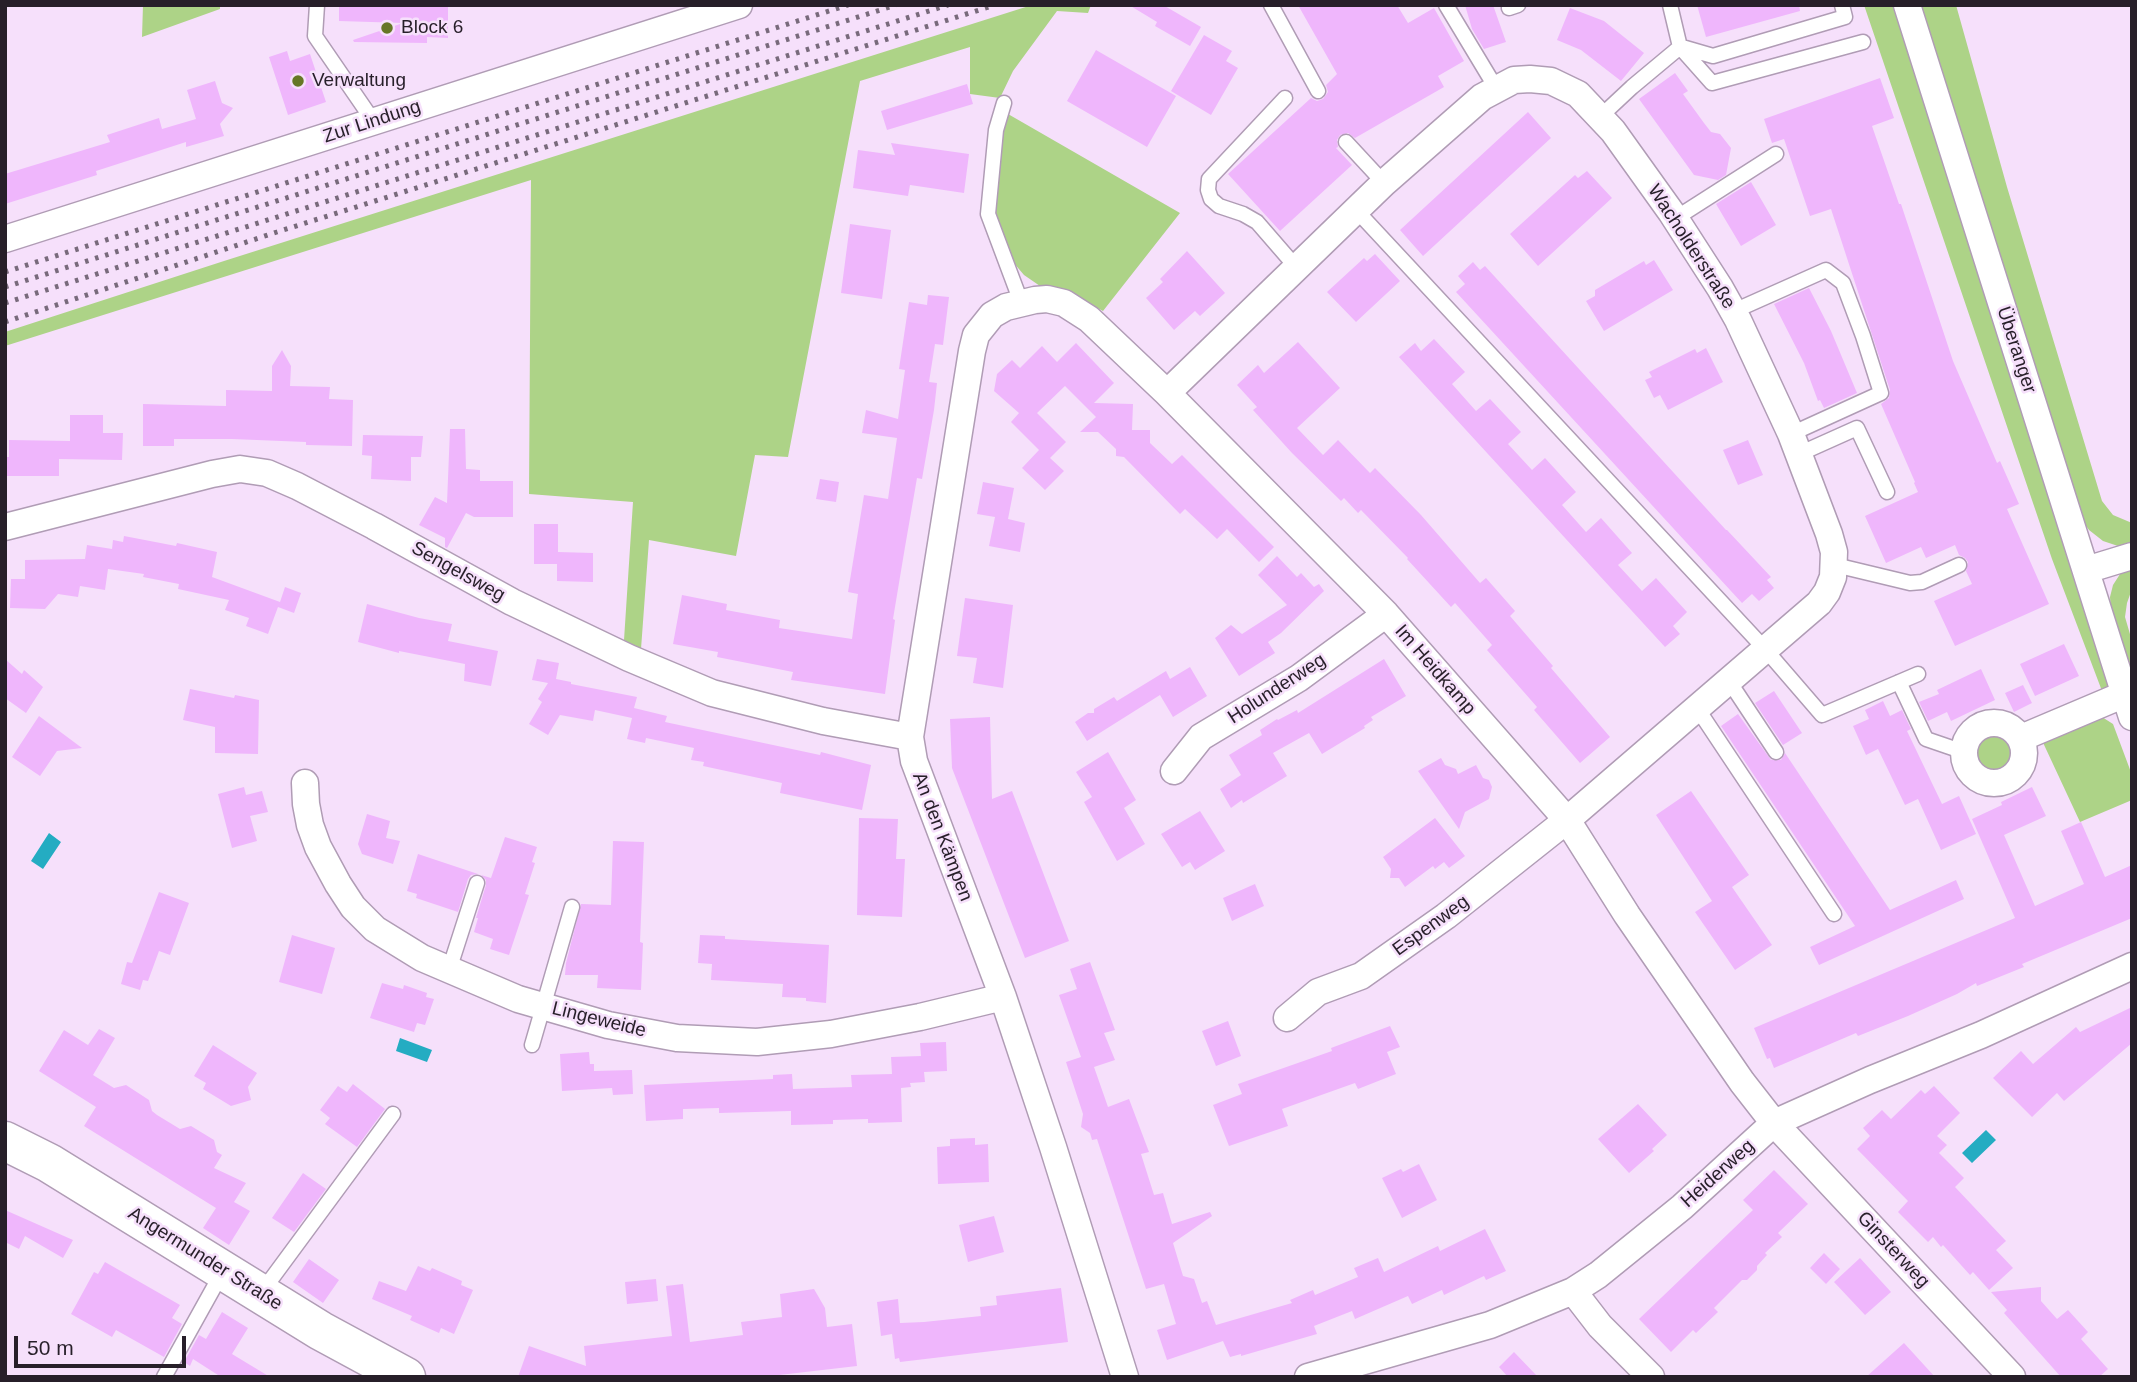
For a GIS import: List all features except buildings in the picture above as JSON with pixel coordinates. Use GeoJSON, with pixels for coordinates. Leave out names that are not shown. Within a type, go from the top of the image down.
{"type":"FeatureCollection","features":[{"type":"Feature","properties":{"kind":"main road","name":"Angermunder Straße"},"geometry":{"type":"LineString","coordinates":[[5,1141],[49,1163],[321,1331],[406,1377]]}},
{"type":"Feature","properties":{"kind":"street","name":"Zur Lindung"},"geometry":{"type":"LineString","coordinates":[[5,239],[739,5]]}},
{"type":"Feature","properties":{"kind":"street","name":"Überanger"},"geometry":{"type":"LineString","coordinates":[[1908,5],[2129,707],[2021,738]]}},
{"type":"Feature","properties":{"kind":"street","name":"Wacholderstraße"},"geometry":{"type":"LineString","coordinates":[[1167,393],[1384,183],[1482,97],[1514,80],[1551,81],[1578,94],[1601,116],[1676,218],[1734,311],[1795,444],[1829,534],[1835,565]]}},
{"type":"Feature","properties":{"kind":"street","name":"Im Heidkamp"},"geometry":{"type":"LineString","coordinates":[[1021,302],[1047,299],[1064,303],[1089,319],[1167,393],[1386,614],[1567,820],[1627,915],[1742,1082],[1774,1123]]}},
{"type":"Feature","properties":{"kind":"street","name":"An den Kämpen"},"geometry":{"type":"LineString","coordinates":[[1021,302],[992,315],[976,335],[971,351],[910,737],[914,761],[1003,997],[1125,1377]]}},
{"type":"Feature","properties":{"kind":"street","name":"Sengelsweg"},"geometry":{"type":"LineString","coordinates":[[5,527],[212,474],[240,469],[267,473],[374,526],[512,602],[629,658],[712,693],[823,721],[910,737]]}},
{"type":"Feature","properties":{"kind":"street"},"geometry":{"type":"LineString","coordinates":[[2086,570],[2132,556]]}},
{"type":"Feature","properties":{"kind":"street"},"geometry":{"type":"LineString","coordinates":[[1567,820],[1819,603],[1827,592],[1835,565]]}},
{"type":"Feature","properties":{"kind":"street","name":"Holunderweg"},"geometry":{"type":"LineString","coordinates":[[1174,771],[1201,737],[1300,678],[1386,614]]}},
{"type":"Feature","properties":{"kind":"street"},"geometry":{"type":"LineString","coordinates":[[1997,722],[2015,730],[2025,749],[2024,760],[2012,778],[1990,783],[1971,773],[1965,763],[1964,752],[1970,734],[1987,723],[1997,722]]}},
{"type":"Feature","properties":{"kind":"street","name":"Lingeweide"},"geometry":{"type":"LineString","coordinates":[[305,783],[310,825],[318,847],[338,884],[354,907],[375,929],[422,958],[518,999],[608,1025],[677,1038],[757,1042],[831,1034],[1003,997]]}},
{"type":"Feature","properties":{"kind":"street","name":"Espenweg"},"geometry":{"type":"LineString","coordinates":[[1287,1018],[1318,992],[1361,976],[1446,916],[1567,820]]}},
{"type":"Feature","properties":{"kind":"street","name":"Heiderweg"},"geometry":{"type":"LineString","coordinates":[[1308,1377],[1490,1325],[1573,1291],[1598,1275],[1682,1207],[1774,1123],[2132,967]]}},
{"type":"Feature","properties":{"kind":"street","name":"Ginsterweg"},"geometry":{"type":"LineString","coordinates":[[1774,1123],[2012,1377]]}},
{"type":"Feature","properties":{"kind":"street"},"geometry":{"type":"LineString","coordinates":[[1573,1291],[1600,1326],[1651,1377]]}},
{"type":"Feature","properties":{"kind":"lane"},"geometry":{"type":"LineString","coordinates":[[317,5],[315,36],[374,122]]}},
{"type":"Feature","properties":{"kind":"lane"},"geometry":{"type":"LineString","coordinates":[[1271,5],[1318,91]]}},
{"type":"Feature","properties":{"kind":"lane"},"geometry":{"type":"LineString","coordinates":[[1446,5],[1496,88]]}},
{"type":"Feature","properties":{"kind":"lane"},"geometry":{"type":"LineString","coordinates":[[1670,5],[1680,47],[1712,83],[1863,42]]}},
{"type":"Feature","properties":{"kind":"lane"},"geometry":{"type":"LineString","coordinates":[[1680,47],[1713,56],[1845,17],[1842,5]]}},
{"type":"Feature","properties":{"kind":"lane"},"geometry":{"type":"LineString","coordinates":[[1601,116],[1680,47]]}},
{"type":"Feature","properties":{"kind":"lane"},"geometry":{"type":"LineString","coordinates":[[1284,98],[1209,179],[1208,190],[1211,199],[1219,206],[1257,222],[1296,267]]}},
{"type":"Feature","properties":{"kind":"lane"},"geometry":{"type":"LineString","coordinates":[[1004,103],[996,130],[988,214],[1021,302]]}},
{"type":"Feature","properties":{"kind":"lane"},"geometry":{"type":"LineString","coordinates":[[1346,142],[1384,183]]}},
{"type":"Feature","properties":{"kind":"lane"},"geometry":{"type":"LineString","coordinates":[[1676,218],[1776,154]]}},
{"type":"Feature","properties":{"kind":"lane"},"geometry":{"type":"LineString","coordinates":[[1356,210],[1765,649],[1822,715],[1918,674]]}},
{"type":"Feature","properties":{"kind":"lane"},"geometry":{"type":"LineString","coordinates":[[1734,311],[1826,270],[1843,283],[1881,393],[1795,444]]}},
{"type":"Feature","properties":{"kind":"lane"},"geometry":{"type":"LineString","coordinates":[[1795,444],[1857,428],[1887,492]]}},
{"type":"Feature","properties":{"kind":"lane"},"geometry":{"type":"LineString","coordinates":[[1835,565],[1910,583],[1923,582],[1959,565]]}},
{"type":"Feature","properties":{"kind":"lane"},"geometry":{"type":"LineString","coordinates":[[1729,681],[1776,752]]}},
{"type":"Feature","properties":{"kind":"lane"},"geometry":{"type":"LineString","coordinates":[[1899,682],[1926,739],[1964,752]]}},
{"type":"Feature","properties":{"kind":"lane"},"geometry":{"type":"LineString","coordinates":[[1697,708],[1834,914]]}},
{"type":"Feature","properties":{"kind":"lane"},"geometry":{"type":"LineString","coordinates":[[449,970],[477,883]]}},
{"type":"Feature","properties":{"kind":"lane"},"geometry":{"type":"LineString","coordinates":[[532,1045],[572,907]]}},
{"type":"Feature","properties":{"kind":"lane"},"geometry":{"type":"LineString","coordinates":[[261,1293],[393,1114]]}},
{"type":"Feature","properties":{"kind":"lane"},"geometry":{"type":"LineString","coordinates":[[164,1377],[224,1270]]}},
{"type":"Feature","properties":{"kind":"green space"},"geometry":{"type":"Polygon","coordinates":[[[143,5],[220,5],[220,9],[142,37],[143,5]]]}},
{"type":"Feature","properties":{"kind":"green space"},"geometry":{"type":"Polygon","coordinates":[[[1032,5],[1091,5],[1088,13],[1057,11],[1013,71],[1000,98],[970,94],[970,47],[860,81],[788,457],[755,455],[736,556],[649,540],[641,649],[624,640],[633,502],[529,494],[531,180],[5,346],[5,332],[1032,5]]]}},
{"type":"Feature","properties":{"kind":"green space"},"geometry":{"type":"Polygon","coordinates":[[[1864,5],[1894,5],[2115,687],[2102,691],[2052,559],[1864,5]]]}},
{"type":"Feature","properties":{"kind":"green space"},"geometry":{"type":"Polygon","coordinates":[[[1920,5],[1956,5],[2007,187],[2102,501],[2113,515],[2132,523],[2132,546],[2118,546],[2103,541],[2089,530],[2077,513],[1920,5]]]}},
{"type":"Feature","properties":{"kind":"green space"},"geometry":{"type":"Polygon","coordinates":[[[1008,114],[1180,213],[1103,311],[1068,292],[1040,286],[1024,275],[1013,262],[996,215],[995,194],[1000,130],[1008,114]]]}},
{"type":"Feature","properties":{"kind":"green space"},"geometry":{"type":"Polygon","coordinates":[[[2132,565],[2132,589],[2125,617],[2132,641],[2132,678],[2111,613],[2110,597],[2113,585],[2122,571],[2132,565]]]}},
{"type":"Feature","properties":{"kind":"green space"},"geometry":{"type":"Polygon","coordinates":[[[2102,717],[2113,724],[2132,775],[2132,800],[2080,822],[2039,734],[2102,717]]]}},
{"type":"Feature","properties":{"kind":"green space"},"geometry":{"type":"Polygon","coordinates":[[[1993,730],[2009,737],[2016,753],[2009,769],[1993,776],[1977,769],[1970,753],[1977,737],[1993,730]]]}},
{"type":"Feature","properties":{"kind":"water"},"geometry":{"type":"Polygon","coordinates":[[[49,833],[61,842],[43,869],[31,861],[49,833]]]}},
{"type":"Feature","properties":{"kind":"water"},"geometry":{"type":"Polygon","coordinates":[[[400,1038],[432,1050],[427,1062],[396,1051],[400,1038]]]}},
{"type":"Feature","properties":{"kind":"water"},"geometry":{"type":"Polygon","coordinates":[[[1986,1130],[1996,1140],[1972,1163],[1962,1153],[1986,1130]]]}},
{"type":"Feature","properties":{"kind":"railway"},"geometry":{"type":"LineString","coordinates":[[5,272],[848,5]]}},
{"type":"Feature","properties":{"kind":"railway"},"geometry":{"type":"LineString","coordinates":[[5,287],[896,5]]}},
{"type":"Feature","properties":{"kind":"railway"},"geometry":{"type":"LineString","coordinates":[[5,303],[948,5]]}},
{"type":"Feature","properties":{"kind":"railway"},"geometry":{"type":"LineString","coordinates":[[5,322],[277,232],[995,5]]}},
{"type":"Feature","properties":{"kind":"place","name":"Block 6"},"geometry":{"type":"Point","coordinates":[387,28]}},
{"type":"Feature","properties":{"kind":"place","name":"Verwaltung"},"geometry":{"type":"Point","coordinates":[298,81]}}]}
